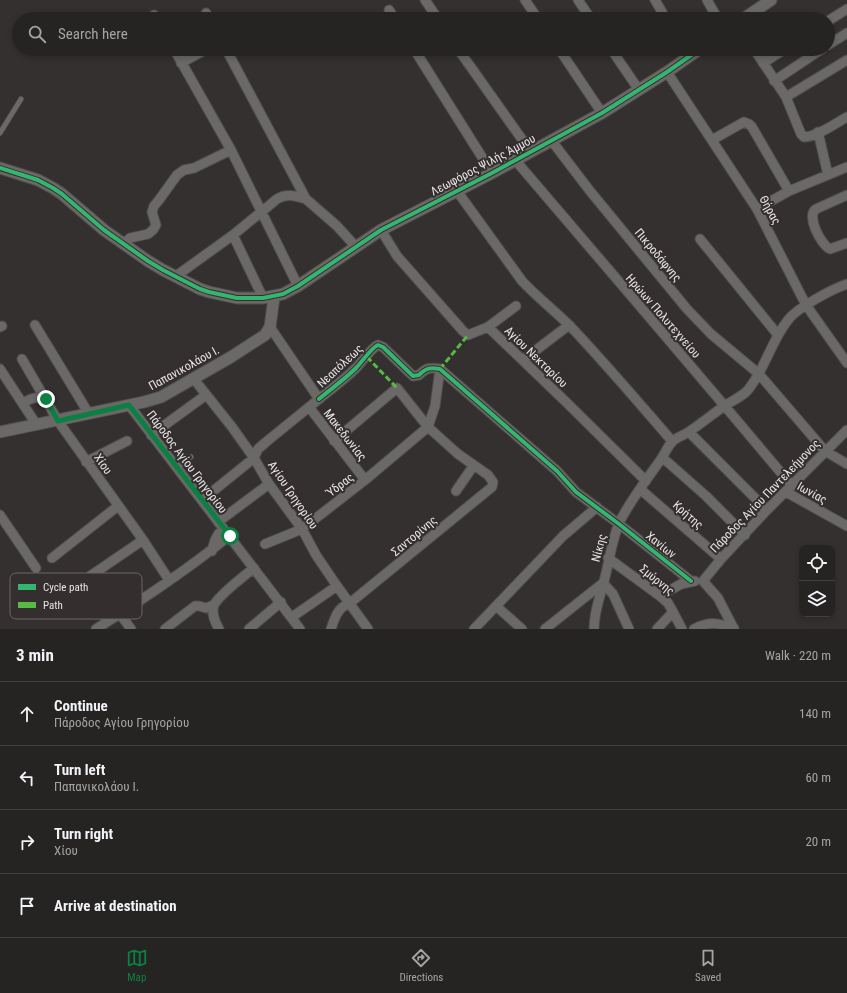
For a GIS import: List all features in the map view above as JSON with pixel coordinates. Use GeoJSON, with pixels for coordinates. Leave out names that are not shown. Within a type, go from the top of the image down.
{"type":"FeatureCollection","features":[{"type":"Feature","properties":{"kind":"street"},"geometry":{"type":"LineString","coordinates":[[424,0],[433,12]]}},
{"type":"Feature","properties":{"kind":"street"},"geometry":{"type":"LineString","coordinates":[[525,0],[533,12]]}},
{"type":"Feature","properties":{"kind":"street"},"geometry":{"type":"LineString","coordinates":[[578,0],[586,12]]}},
{"type":"Feature","properties":{"kind":"street"},"geometry":{"type":"LineString","coordinates":[[655,0],[662,12]]}},
{"type":"Feature","properties":{"kind":"street"},"geometry":{"type":"LineString","coordinates":[[707,0],[714,12]]}},
{"type":"Feature","properties":{"kind":"street"},"geometry":{"type":"LineString","coordinates":[[753,12],[769,0]]}},
{"type":"Feature","properties":{"kind":"street"},"geometry":{"type":"LineString","coordinates":[[835,17],[847,9]]}},
{"type":"Feature","properties":{"kind":"street"},"geometry":{"type":"LineString","coordinates":[[835,41],[847,33]]}},
{"type":"Feature","properties":{"kind":"street"},"geometry":{"type":"LineString","coordinates":[[178,56],[231,150],[298,286]]}},
{"type":"Feature","properties":{"kind":"street"},"geometry":{"type":"LineString","coordinates":[[181,63],[194,56]]}},
{"type":"Feature","properties":{"kind":"street"},"geometry":{"type":"LineString","coordinates":[[230,56],[306,199],[337,226],[356,247]]}},
{"type":"Feature","properties":{"kind":"street"},"geometry":{"type":"LineString","coordinates":[[418,56],[492,173]]}},
{"type":"Feature","properties":{"kind":"street"},"geometry":{"type":"LineString","coordinates":[[463,56],[531,152]]}},
{"type":"Feature","properties":{"kind":"street"},"geometry":{"type":"LineString","coordinates":[[564,56],[602,112]]}},
{"type":"Feature","properties":{"kind":"street"},"geometry":{"type":"LineString","coordinates":[[616,56],[639,90]]}},
{"type":"Feature","properties":{"kind":"street","name":"Λεωφόρος Ψιλής Άμμου"},"geometry":{"type":"LineString","coordinates":[[0,168],[38,180],[53,188],[104,230],[163,270],[186,283],[209,292],[237,298],[274,297],[298,286],[381,230],[516,161],[602,112],[667,72],[684,56]]}},
{"type":"Feature","properties":{"kind":"street"},"geometry":{"type":"LineString","coordinates":[[758,56],[786,98],[801,134],[804,137],[808,137],[847,116]]}},
{"type":"Feature","properties":{"kind":"street"},"geometry":{"type":"LineString","coordinates":[[763,63],[774,56]]}},
{"type":"Feature","properties":{"kind":"street"},"geometry":{"type":"LineString","coordinates":[[774,81],[812,56]]}},
{"type":"Feature","properties":{"kind":"street"},"geometry":{"type":"LineString","coordinates":[[786,98],[847,60]]}},
{"type":"Feature","properties":{"kind":"street","name":"Θήρας"},"geometry":{"type":"LineString","coordinates":[[667,72],[757,209],[806,305],[847,363]]}},
{"type":"Feature","properties":{"kind":"street"},"geometry":{"type":"LineString","coordinates":[[712,140],[744,122],[749,124],[789,191]]}},
{"type":"Feature","properties":{"kind":"street"},"geometry":{"type":"LineString","coordinates":[[818,132],[828,175]]}},
{"type":"Feature","properties":{"kind":"street","name":"Πικροδάφνης"},"geometry":{"type":"LineString","coordinates":[[551,140],[590,191],[687,309],[711,334],[759,374],[825,451],[847,464]]}},
{"type":"Feature","properties":{"kind":"street"},"geometry":{"type":"LineString","coordinates":[[124,244],[130,238],[148,234],[153,230],[156,225],[152,212],[154,206],[177,175],[184,170],[194,168],[231,150]]}},
{"type":"Feature","properties":{"kind":"street","name":"Ηρώων Πολυτεχνείου"},"geometry":{"type":"LineString","coordinates":[[516,161],[725,406],[789,489]]}},
{"type":"Feature","properties":{"kind":"street"},"geometry":{"type":"LineString","coordinates":[[757,209],[789,191],[847,167]]}},
{"type":"Feature","properties":{"kind":"street"},"geometry":{"type":"LineString","coordinates":[[457,191],[522,281],[533,293],[569,325],[672,441],[690,432],[745,393],[759,374],[778,335],[788,319],[806,305],[847,284]]}},
{"type":"Feature","properties":{"kind":"street"},"geometry":{"type":"LineString","coordinates":[[847,194],[816,209],[812,214],[813,223],[826,247],[830,249],[847,243]]}},
{"type":"Feature","properties":{"kind":"street"},"geometry":{"type":"LineString","coordinates":[[176,276],[233,235],[272,202],[282,196],[291,195],[306,199]]}},
{"type":"Feature","properties":{"kind":"street","name":"Αγίου Νεκταρίου"},"geometry":{"type":"LineString","coordinates":[[381,230],[397,256],[463,331],[468,335],[488,327],[646,481]]}},
{"type":"Feature","properties":{"kind":"street"},"geometry":{"type":"LineString","coordinates":[[233,235],[263,298]]}},
{"type":"Feature","properties":{"kind":"street"},"geometry":{"type":"LineString","coordinates":[[700,239],[778,335]]}},
{"type":"Feature","properties":{"kind":"street"},"geometry":{"type":"LineString","coordinates":[[270,328],[274,297]]}},
{"type":"Feature","properties":{"kind":"street"},"geometry":{"type":"LineString","coordinates":[[488,327],[516,306]]}},
{"type":"Feature","properties":{"kind":"street"},"geometry":{"type":"LineString","coordinates":[[35,325],[89,414]]}},
{"type":"Feature","properties":{"kind":"street"},"geometry":{"type":"LineString","coordinates":[[523,360],[569,325]]}},
{"type":"Feature","properties":{"kind":"street","name":"Παπανικολάου Ι."},"geometry":{"type":"LineString","coordinates":[[1,430],[58,421],[161,397],[265,335],[270,328]]}},
{"type":"Feature","properties":{"kind":"street","name":"Μακεδωνίας"},"geometry":{"type":"LineString","coordinates":[[270,328],[319,399],[309,407],[365,480]]}},
{"type":"Feature","properties":{"kind":"street","name":"Νεαπόλεως"},"geometry":{"type":"LineString","coordinates":[[319,399],[354,370],[367,357],[374,347],[378,345],[383,347],[413,376],[419,375],[428,368],[440,369]]}},
{"type":"Feature","properties":{"kind":"street","name":"Χίου"},"geometry":{"type":"LineString","coordinates":[[22,359],[58,421],[143,540],[169,580]]}},
{"type":"Feature","properties":{"kind":"street"},"geometry":{"type":"LineString","coordinates":[[0,369],[36,424]]}},
{"type":"Feature","properties":{"kind":"street"},"geometry":{"type":"LineString","coordinates":[[428,427],[435,406],[440,369]]}},
{"type":"Feature","properties":{"kind":"street","name":"Χανίων"},"geometry":{"type":"LineString","coordinates":[[440,369],[557,471],[576,492],[691,581]]}},
{"type":"Feature","properties":{"kind":"street","name":"Αγίου Γρηγορίου"},"geometry":{"type":"LineString","coordinates":[[194,378],[254,458],[269,484],[302,529],[316,555],[368,629]]}},
{"type":"Feature","properties":{"kind":"street"},"geometry":{"type":"LineString","coordinates":[[334,441],[397,388],[428,427],[458,454],[474,465],[456,491]]}},
{"type":"Feature","properties":{"kind":"street"},"geometry":{"type":"LineString","coordinates":[[151,435],[206,395]]}},
{"type":"Feature","properties":{"kind":"street"},"geometry":{"type":"LineString","coordinates":[[23,404],[26,400],[34,398],[46,399]]}},
{"type":"Feature","properties":{"kind":"street","name":"Πάροδος Αγίου Γρηγορίου"},"geometry":{"type":"LineString","coordinates":[[129,405],[300,629]]}},
{"type":"Feature","properties":{"kind":"street"},"geometry":{"type":"LineString","coordinates":[[202,500],[254,458],[258,450],[266,442],[309,407]]}},
{"type":"Feature","properties":{"kind":"street","name":"Ύδρας"},"geometry":{"type":"LineString","coordinates":[[266,544],[302,529],[365,480],[428,427]]}},
{"type":"Feature","properties":{"kind":"street","name":"Πάροδος Αγίου Παντελεήμονος"},"geometry":{"type":"LineString","coordinates":[[703,581],[721,559],[767,510],[847,430]]}},
{"type":"Feature","properties":{"kind":"street"},"geometry":{"type":"LineString","coordinates":[[690,432],[767,510]]}},
{"type":"Feature","properties":{"kind":"street"},"geometry":{"type":"LineString","coordinates":[[86,462],[127,441]]}},
{"type":"Feature","properties":{"kind":"street","name":"Νίκης"},"geometry":{"type":"LineString","coordinates":[[594,628],[597,603],[608,558],[619,524],[672,441]]}},
{"type":"Feature","properties":{"kind":"street"},"geometry":{"type":"LineString","coordinates":[[662,458],[706,496],[745,535]]}},
{"type":"Feature","properties":{"kind":"street","name":"Σαντορίνης"},"geometry":{"type":"LineString","coordinates":[[331,629],[338,611],[344,605],[350,603],[492,487],[493,482],[490,478],[474,465]]}},
{"type":"Feature","properties":{"kind":"street"},"geometry":{"type":"LineString","coordinates":[[212,551],[221,526],[269,484]]}},
{"type":"Feature","properties":{"kind":"street","name":"Κρήτης"},"geometry":{"type":"LineString","coordinates":[[640,489],[721,559]]}},
{"type":"Feature","properties":{"kind":"street","name":"Ιωνίας"},"geometry":{"type":"LineString","coordinates":[[789,489],[847,526]]}},
{"type":"Feature","properties":{"kind":"street"},"geometry":{"type":"LineString","coordinates":[[52,558],[118,506]]}},
{"type":"Feature","properties":{"kind":"street"},"geometry":{"type":"LineString","coordinates":[[474,629],[563,536],[597,507]]}},
{"type":"Feature","properties":{"kind":"street"},"geometry":{"type":"LineString","coordinates":[[0,515],[36,568]]}},
{"type":"Feature","properties":{"kind":"street"},"geometry":{"type":"LineString","coordinates":[[142,600],[212,551],[230,536]]}},
{"type":"Feature","properties":{"kind":"street"},"geometry":{"type":"LineString","coordinates":[[95,573],[143,540]]}},
{"type":"Feature","properties":{"kind":"street","name":"Σμύρνης"},"geometry":{"type":"LineString","coordinates":[[608,558],[660,596],[668,604],[682,629]]}},
{"type":"Feature","properties":{"kind":"street"},"geometry":{"type":"LineString","coordinates":[[165,629],[195,606],[206,608],[214,605],[226,592],[254,568]]}},
{"type":"Feature","properties":{"kind":"street"},"geometry":{"type":"LineString","coordinates":[[660,596],[674,587],[691,581],[703,581],[718,598],[734,629]]}},
{"type":"Feature","properties":{"kind":"street"},"geometry":{"type":"LineString","coordinates":[[545,629],[603,583],[613,594],[629,629]]}},
{"type":"Feature","properties":{"kind":"street"},"geometry":{"type":"LineString","coordinates":[[266,614],[290,614],[337,586]]}},
{"type":"Feature","properties":{"kind":"street"},"geometry":{"type":"LineString","coordinates":[[249,629],[280,602]]}},
{"type":"Feature","properties":{"kind":"street"},"geometry":{"type":"LineString","coordinates":[[214,605],[213,618],[219,629]]}},
{"type":"Feature","properties":{"kind":"street"},"geometry":{"type":"LineString","coordinates":[[496,606],[522,629]]}},
{"type":"Feature","properties":{"kind":"street"},"geometry":{"type":"LineString","coordinates":[[657,629],[673,612]]}},
{"type":"Feature","properties":{"kind":"street"},"geometry":{"type":"LineString","coordinates":[[96,629],[112,619]]}},
{"type":"Feature","properties":{"kind":"street"},"geometry":{"type":"LineString","coordinates":[[124,619],[131,629]]}},
{"type":"Feature","properties":{"kind":"street"},"geometry":{"type":"LineString","coordinates":[[694,629],[705,624],[717,623],[734,629]]}},
{"type":"Feature","properties":{"kind":"lane"},"geometry":{"type":"LineString","coordinates":[[0,133],[21,99]]}},
{"type":"Feature","properties":{"kind":"lane"},"geometry":{"type":"LineString","coordinates":[[177,468],[191,457]]}},
{"type":"Feature","properties":{"kind":"marked path"},"geometry":{"type":"LineString","coordinates":[[440,369],[468,335]]}},
{"type":"Feature","properties":{"kind":"marked path"},"geometry":{"type":"LineString","coordinates":[[367,357],[397,388]]}},
{"type":"Feature","properties":{"kind":"cycle path"},"geometry":{"type":"LineString","coordinates":[[0,168],[38,180],[53,188],[104,230],[148,261],[200,289],[237,298],[263,298],[283,294],[298,286],[381,230],[492,173],[602,113],[690,56]]}},
{"type":"Feature","properties":{"kind":"cycle path"},"geometry":{"type":"LineString","coordinates":[[319,399],[352,372],[378,345],[383,347],[413,376],[419,375],[428,369],[440,369],[557,471],[576,492],[691,581]]}},
{"type":"Feature","properties":{"kind":"route"},"geometry":{"type":"LineString","coordinates":[[46,399],[58,421],[129,405],[230,536]]}}]}
